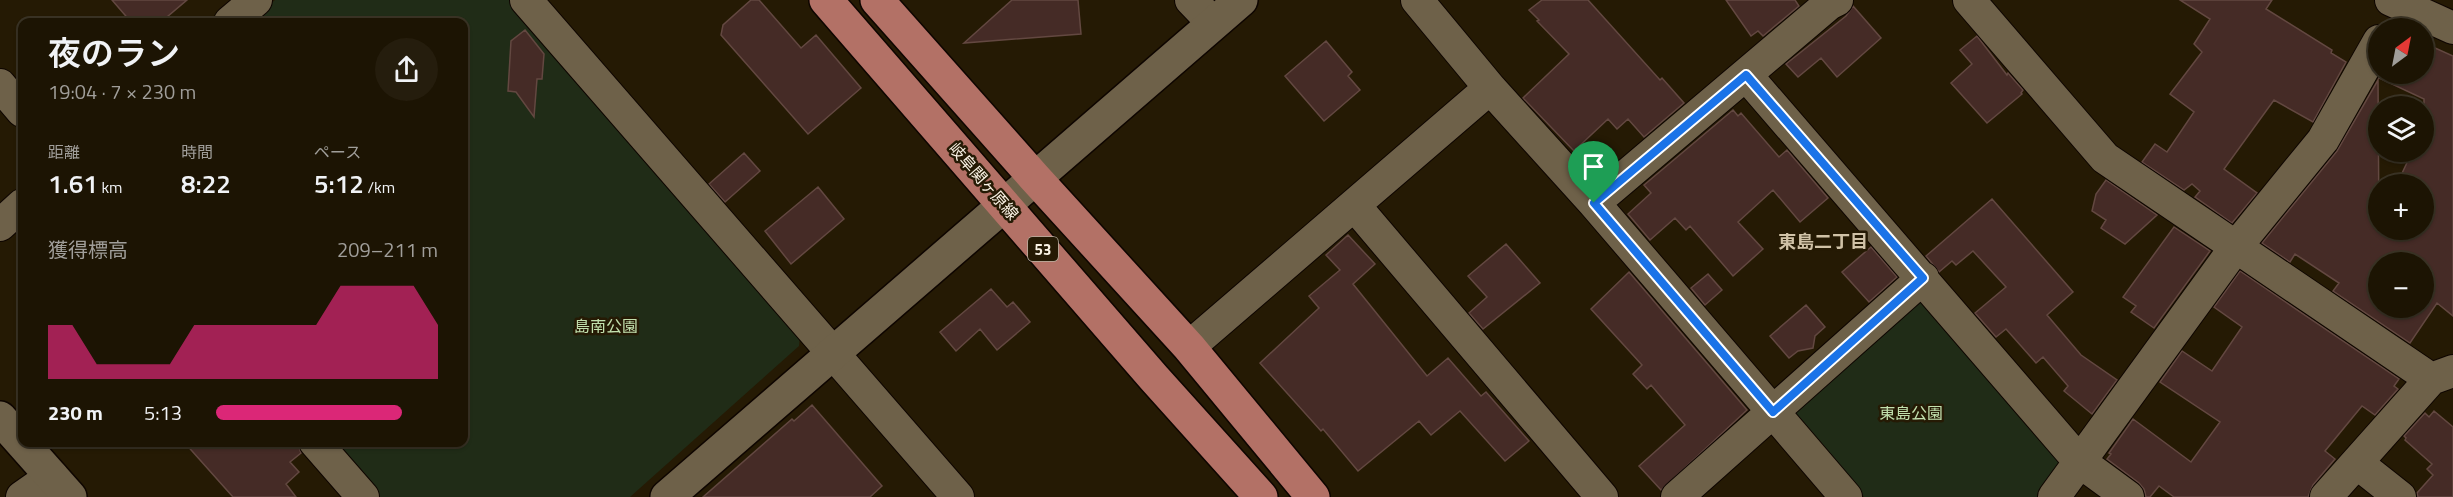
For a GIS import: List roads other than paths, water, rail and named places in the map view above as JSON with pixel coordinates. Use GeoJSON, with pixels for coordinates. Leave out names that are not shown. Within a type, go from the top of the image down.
{"type":"FeatureCollection","features":[{"type":"Feature","properties":{"kind":"main road","name":"岐阜関ヶ原線"},"geometry":{"type":"LineString","coordinates":[[826,0],[1261,497]]}},
{"type":"Feature","properties":{"kind":"main road","name":"53"},"geometry":{"type":"LineString","coordinates":[[877,0],[1189,347],[1312,495]]}},
{"type":"Feature","properties":{"kind":"street"},"geometry":{"type":"LineString","coordinates":[[526,0],[958,497]]}},
{"type":"Feature","properties":{"kind":"street"},"geometry":{"type":"LineString","coordinates":[[667,497],[1005,205],[1202,11],[1241,0]]}},
{"type":"Feature","properties":{"kind":"street"},"geometry":{"type":"LineString","coordinates":[[1417,0],[1490,88],[1594,203],[1846,497]]}},
{"type":"Feature","properties":{"kind":"street"},"geometry":{"type":"LineString","coordinates":[[1594,203],[1829,4],[1837,0]]}},
{"type":"Feature","properties":{"kind":"street"},"geometry":{"type":"LineString","coordinates":[[1969,0],[2105,158],[2235,248],[2442,375],[2326,497]]}},
{"type":"Feature","properties":{"kind":"street"},"geometry":{"type":"LineString","coordinates":[[2392,11],[2453,28]]}},
{"type":"Feature","properties":{"kind":"street"},"geometry":{"type":"LineString","coordinates":[[2054,497],[2235,248],[2323,140],[2368,60]]}},
{"type":"Feature","properties":{"kind":"street"},"geometry":{"type":"LineString","coordinates":[[1746,75],[2079,461],[2128,497]]}},
{"type":"Feature","properties":{"kind":"street"},"geometry":{"type":"LineString","coordinates":[[0,85],[18,106]]}},
{"type":"Feature","properties":{"kind":"street"},"geometry":{"type":"LineString","coordinates":[[1189,347],[1490,88]]}},
{"type":"Feature","properties":{"kind":"street"},"geometry":{"type":"LineString","coordinates":[[1355,206],[1602,497]]}},
{"type":"Feature","properties":{"kind":"street"},"geometry":{"type":"LineString","coordinates":[[0,225],[18,209]]}},
{"type":"Feature","properties":{"kind":"street"},"geometry":{"type":"LineString","coordinates":[[1677,497],[1923,278]]}},
{"type":"Feature","properties":{"kind":"street"},"geometry":{"type":"LineString","coordinates":[[0,418],[18,438]]}},
{"type":"Feature","properties":{"kind":"street"},"geometry":{"type":"LineString","coordinates":[[22,497],[61,486],[26,447]]}},
{"type":"Feature","properties":{"kind":"street"},"geometry":{"type":"LineString","coordinates":[[319,447],[363,497]]}},
{"type":"Feature","properties":{"kind":"street"},"geometry":{"type":"LineString","coordinates":[[2357,463],[2400,497]]}},
{"type":"Feature","properties":{"kind":"district","name":"東島二丁目"},"geometry":{"type":"Point","coordinates":[1823,241]}},
{"type":"Feature","properties":{"kind":"park label","name":"島南公園"},"geometry":{"type":"Point","coordinates":[606,326]}},
{"type":"Feature","properties":{"kind":"park label","name":"東島公園"},"geometry":{"type":"Point","coordinates":[1911,413]}}]}
